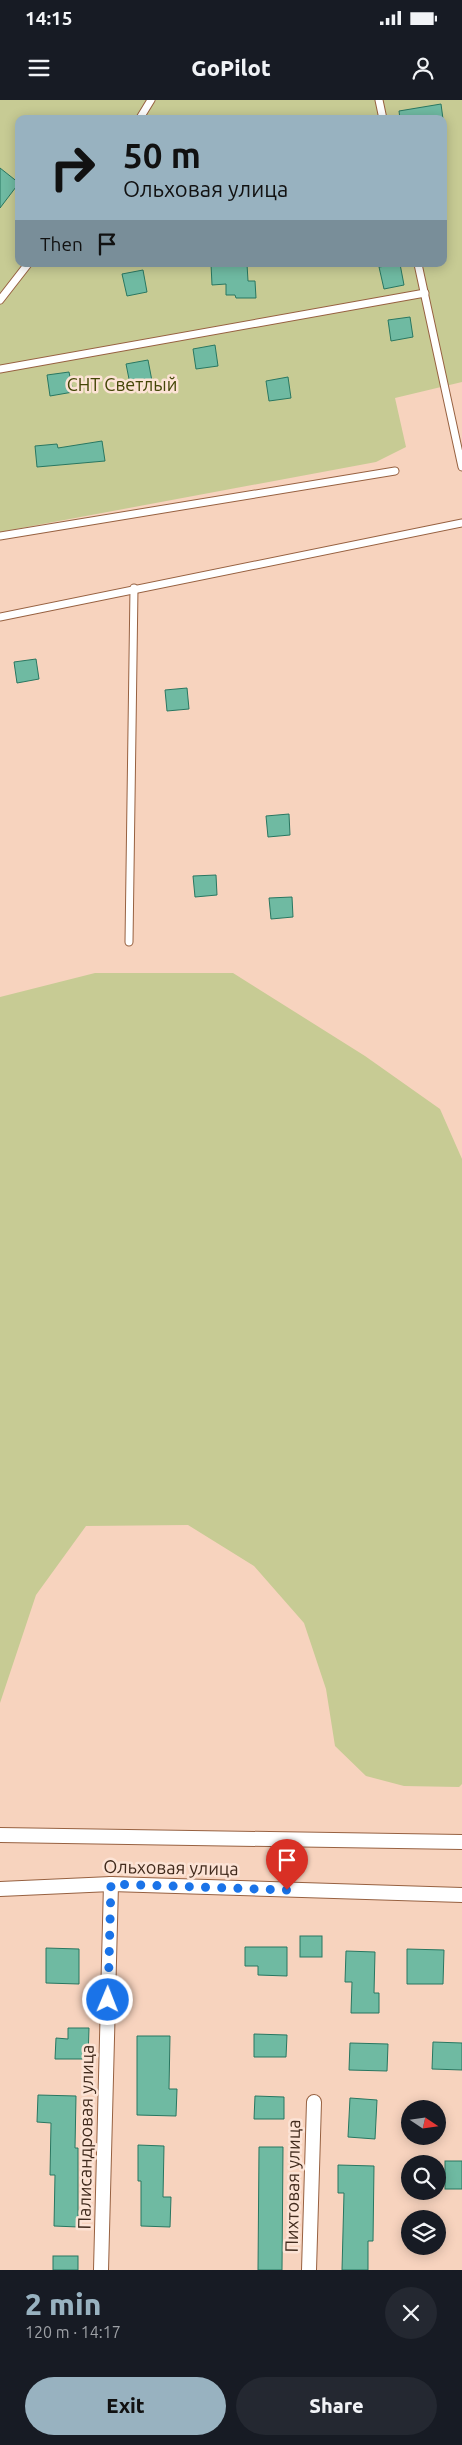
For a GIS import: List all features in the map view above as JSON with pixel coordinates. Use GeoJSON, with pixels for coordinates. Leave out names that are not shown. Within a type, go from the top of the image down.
{"type":"FeatureCollection","features":[{"type":"Feature","properties":{"kind":"street"},"geometry":{"type":"LineString","coordinates":[[0,1835],[462,1842]]}},
{"type":"Feature","properties":{"kind":"street","name":"Ольховая улица"},"geometry":{"type":"LineString","coordinates":[[0,1889],[111,1884],[462,1895]]}},
{"type":"Feature","properties":{"kind":"street","name":"Палисандровая улица"},"geometry":{"type":"LineString","coordinates":[[101,2270],[111,1884]]}},
{"type":"Feature","properties":{"kind":"street","name":"Пихтовая улица"},"geometry":{"type":"LineString","coordinates":[[310,2270],[314,2102]]}},
{"type":"Feature","properties":{"kind":"lane"},"geometry":{"type":"LineString","coordinates":[[142,115],[151,100]]}},
{"type":"Feature","properties":{"kind":"lane"},"geometry":{"type":"LineString","coordinates":[[379,100],[382,115]]}},
{"type":"Feature","properties":{"kind":"lane"},"geometry":{"type":"LineString","coordinates":[[0,300],[26,267]]}},
{"type":"Feature","properties":{"kind":"lane"},"geometry":{"type":"LineString","coordinates":[[419,267],[462,467]]}},
{"type":"Feature","properties":{"kind":"lane"},"geometry":{"type":"LineString","coordinates":[[0,369],[424,293]]}},
{"type":"Feature","properties":{"kind":"lane"},"geometry":{"type":"LineString","coordinates":[[0,536],[395,470]]}},
{"type":"Feature","properties":{"kind":"lane"},"geometry":{"type":"LineString","coordinates":[[0,617],[134,588],[462,523]]}},
{"type":"Feature","properties":{"kind":"lane"},"geometry":{"type":"LineString","coordinates":[[129,942],[134,588]]}},
{"type":"Feature","properties":{"kind":"green space","name":"СНТ Светлый"},"geometry":{"type":"Polygon","coordinates":[[[0,100],[462,100],[462,382],[395,398],[406,447],[376,462],[0,532],[0,100]]]}},
{"type":"Feature","properties":{"kind":"green space"},"geometry":{"type":"Polygon","coordinates":[[[95,973],[233,973],[365,1056],[440,1109],[462,1159],[462,1784],[459,1787],[404,1786],[366,1776],[335,1746],[326,1689],[304,1623],[254,1566],[188,1525],[86,1526],[36,1595],[0,1703],[0,997],[95,973]]]}},
{"type":"Feature","properties":{"kind":"building"},"geometry":{"type":"Polygon","coordinates":[[[441,104],[442,115],[400,115],[399,111],[441,104]]]}},
{"type":"Feature","properties":{"kind":"building"},"geometry":{"type":"Polygon","coordinates":[[[0,168],[15,180],[15,188],[0,208],[0,168]]]}},
{"type":"Feature","properties":{"kind":"building"},"geometry":{"type":"Polygon","coordinates":[[[211,267],[247,267],[248,281],[255,281],[256,298],[236,298],[235,295],[226,295],[226,284],[212,285],[211,267]]]}},
{"type":"Feature","properties":{"kind":"building"},"geometry":{"type":"Polygon","coordinates":[[[379,267],[401,267],[404,285],[384,289],[379,267]]]}},
{"type":"Feature","properties":{"kind":"building"},"geometry":{"type":"Polygon","coordinates":[[[143,270],[147,292],[127,296],[122,274],[143,270]]]}},
{"type":"Feature","properties":{"kind":"building"},"geometry":{"type":"Polygon","coordinates":[[[410,317],[413,337],[391,341],[388,320],[410,317]]]}},
{"type":"Feature","properties":{"kind":"building"},"geometry":{"type":"Polygon","coordinates":[[[215,345],[218,366],[196,369],[193,349],[215,345]]]}},
{"type":"Feature","properties":{"kind":"building"},"geometry":{"type":"Polygon","coordinates":[[[148,360],[152,381],[130,384],[126,364],[148,360]]]}},
{"type":"Feature","properties":{"kind":"building"},"geometry":{"type":"Polygon","coordinates":[[[69,372],[73,392],[50,396],[47,375],[69,372]]]}},
{"type":"Feature","properties":{"kind":"building"},"geometry":{"type":"Polygon","coordinates":[[[288,377],[291,398],[269,401],[266,381],[288,377]]]}},
{"type":"Feature","properties":{"kind":"building"},"geometry":{"type":"Polygon","coordinates":[[[102,441],[105,461],[37,467],[35,446],[57,444],[58,448],[102,441]]]}},
{"type":"Feature","properties":{"kind":"building"},"geometry":{"type":"Polygon","coordinates":[[[36,659],[39,679],[17,683],[14,662],[36,659]]]}},
{"type":"Feature","properties":{"kind":"building"},"geometry":{"type":"Polygon","coordinates":[[[187,688],[189,709],[167,711],[165,690],[187,688]]]}},
{"type":"Feature","properties":{"kind":"building"},"geometry":{"type":"Polygon","coordinates":[[[289,814],[290,835],[268,837],[266,816],[289,814]]]}},
{"type":"Feature","properties":{"kind":"building"},"geometry":{"type":"Polygon","coordinates":[[[216,875],[217,895],[195,897],[193,876],[216,875]]]}},
{"type":"Feature","properties":{"kind":"building"},"geometry":{"type":"Polygon","coordinates":[[[292,897],[293,917],[271,919],[269,898],[292,897]]]}},
{"type":"Feature","properties":{"kind":"building"},"geometry":{"type":"Polygon","coordinates":[[[300,1936],[322,1936],[322,1957],[300,1957],[300,1936]]]}},
{"type":"Feature","properties":{"kind":"building"},"geometry":{"type":"Polygon","coordinates":[[[245,1947],[287,1947],[287,1976],[258,1975],[258,1966],[245,1966],[245,1947]]]}},
{"type":"Feature","properties":{"kind":"building"},"geometry":{"type":"Polygon","coordinates":[[[46,1948],[79,1949],[79,1984],[46,1983],[46,1948]]]}},
{"type":"Feature","properties":{"kind":"building"},"geometry":{"type":"Polygon","coordinates":[[[407,1949],[444,1950],[443,1984],[407,1984],[407,1949]]]}},
{"type":"Feature","properties":{"kind":"building"},"geometry":{"type":"Polygon","coordinates":[[[346,1951],[375,1952],[374,1993],[379,1993],[379,2013],[351,2013],[352,1982],[345,1982],[346,1951]]]}},
{"type":"Feature","properties":{"kind":"building"},"geometry":{"type":"Polygon","coordinates":[[[68,2028],[89,2028],[88,2059],[55,2059],[56,2038],[68,2039],[68,2028]]]}},
{"type":"Feature","properties":{"kind":"building"},"geometry":{"type":"Polygon","coordinates":[[[254,2034],[287,2035],[286,2057],[254,2057],[254,2034]]]}},
{"type":"Feature","properties":{"kind":"building"},"geometry":{"type":"Polygon","coordinates":[[[137,2036],[170,2036],[169,2089],[177,2089],[176,2116],[137,2115],[137,2036]]]}},
{"type":"Feature","properties":{"kind":"building"},"geometry":{"type":"Polygon","coordinates":[[[433,2042],[462,2043],[462,2070],[432,2069],[433,2042]]]}},
{"type":"Feature","properties":{"kind":"building"},"geometry":{"type":"Polygon","coordinates":[[[350,2043],[388,2044],[387,2071],[349,2070],[350,2043]]]}},
{"type":"Feature","properties":{"kind":"building"},"geometry":{"type":"Polygon","coordinates":[[[38,2095],[76,2096],[75,2148],[78,2148],[78,2227],[54,2226],[55,2175],[50,2175],[51,2123],[37,2122],[38,2095]]]}},
{"type":"Feature","properties":{"kind":"building"},"geometry":{"type":"Polygon","coordinates":[[[255,2096],[284,2097],[284,2119],[254,2119],[255,2096]]]}},
{"type":"Feature","properties":{"kind":"building"},"geometry":{"type":"Polygon","coordinates":[[[350,2098],[377,2100],[375,2139],[348,2137],[350,2098]]]}},
{"type":"Feature","properties":{"kind":"building"},"geometry":{"type":"Polygon","coordinates":[[[138,2145],[164,2146],[163,2197],[171,2197],[170,2227],[141,2226],[141,2181],[138,2181],[138,2145]]]}},
{"type":"Feature","properties":{"kind":"building"},"geometry":{"type":"Polygon","coordinates":[[[259,2147],[283,2147],[282,2270],[258,2270],[259,2147]]]}},
{"type":"Feature","properties":{"kind":"building"},"geometry":{"type":"Polygon","coordinates":[[[446,2161],[462,2161],[462,2189],[446,2189],[446,2161]]]}},
{"type":"Feature","properties":{"kind":"building"},"geometry":{"type":"Polygon","coordinates":[[[338,2165],[374,2166],[373,2241],[368,2241],[368,2270],[342,2270],[344,2193],[338,2193],[338,2165]]]}},
{"type":"Feature","properties":{"kind":"building"},"geometry":{"type":"Polygon","coordinates":[[[53,2256],[78,2256],[78,2270],[53,2270],[53,2256]]]}},
{"type":"Feature","properties":{"kind":"route"},"geometry":{"type":"LineString","coordinates":[[108,2000],[111,1884],[287,1890]]}}]}
